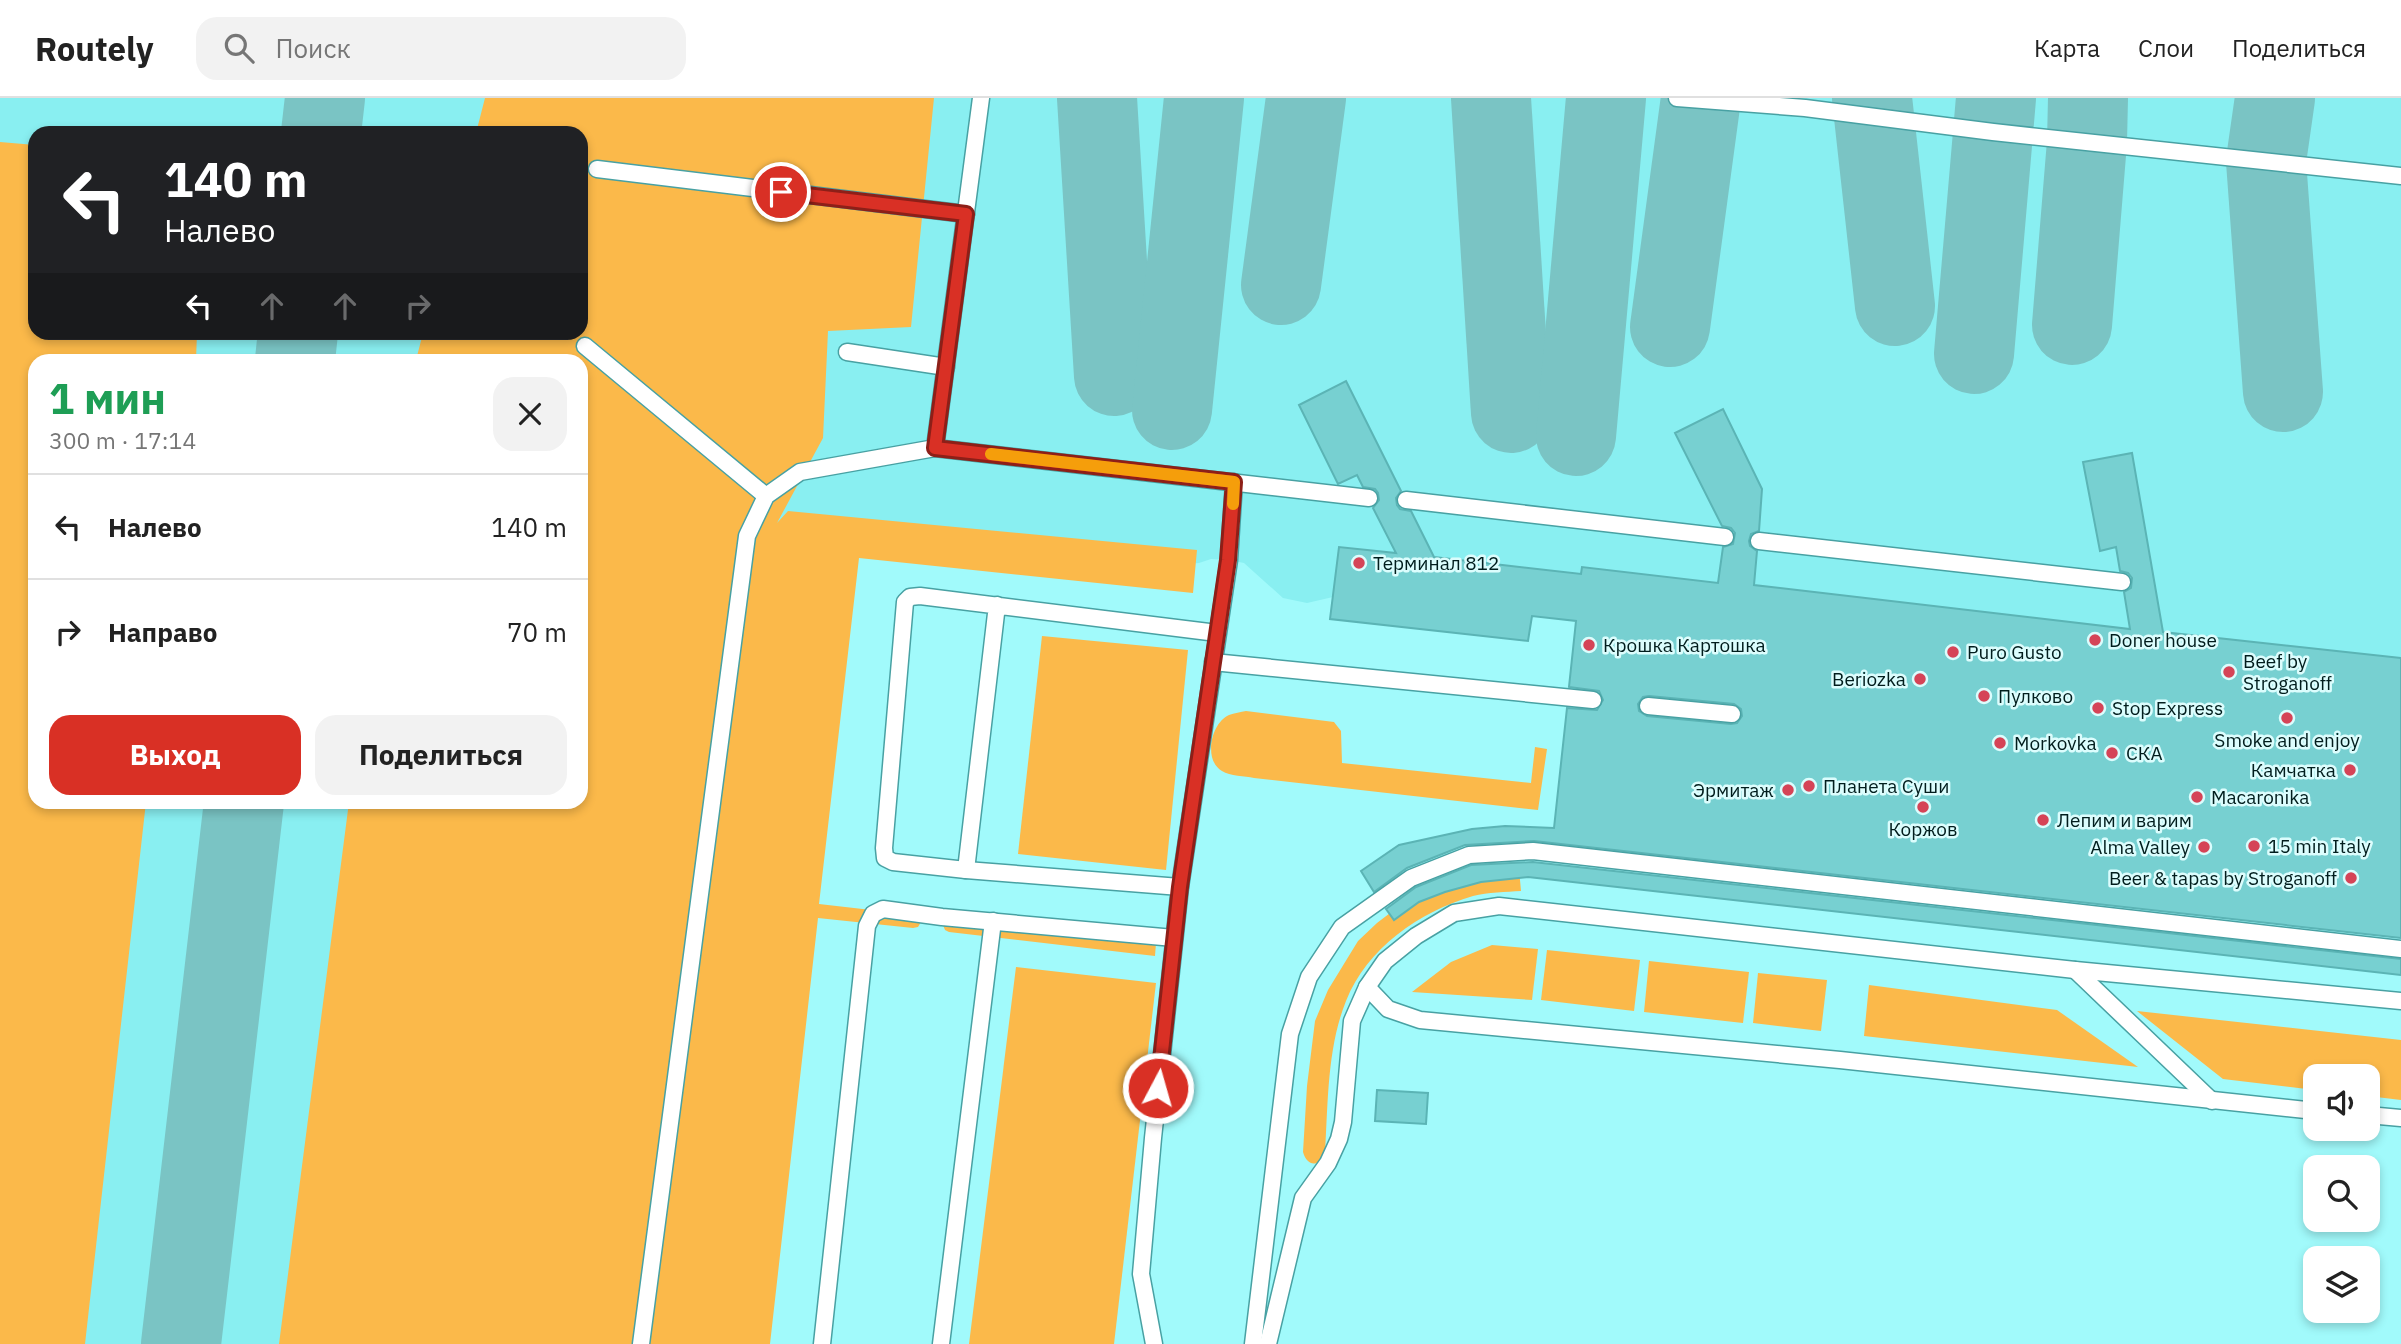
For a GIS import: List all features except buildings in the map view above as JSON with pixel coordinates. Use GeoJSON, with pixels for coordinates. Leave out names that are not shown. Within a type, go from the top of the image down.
{"type":"FeatureCollection","features":[{"type":"Feature","properties":{"kind":"lane"},"geometry":{"type":"LineString","coordinates":[[935,448],[981,98]]}},
{"type":"Feature","properties":{"kind":"lane"},"geometry":{"type":"LineString","coordinates":[[1677,98],[1806,103],[2006,133],[2401,176]]}},
{"type":"Feature","properties":{"kind":"lane"},"geometry":{"type":"LineString","coordinates":[[597,169],[966,214]]}},
{"type":"Feature","properties":{"kind":"lane"},"geometry":{"type":"LineString","coordinates":[[584,346],[766,496]]}},
{"type":"Feature","properties":{"kind":"lane"},"geometry":{"type":"LineString","coordinates":[[847,352],[946,367]]}},
{"type":"Feature","properties":{"kind":"lane"},"geometry":{"type":"LineString","coordinates":[[641,1344],[747,536],[766,496],[800,472],[935,448],[1369,498]]}},
{"type":"Feature","properties":{"kind":"lane"},"geometry":{"type":"LineString","coordinates":[[1154,1344],[1141,1273],[1153,1139],[1180,887],[1228,560],[1234,482]]}},
{"type":"Feature","properties":{"kind":"lane"},"geometry":{"type":"LineString","coordinates":[[1406,500],[1725,537]]}},
{"type":"Feature","properties":{"kind":"lane"},"geometry":{"type":"LineString","coordinates":[[1759,541],[2122,582]]}},
{"type":"Feature","properties":{"kind":"lane"},"geometry":{"type":"LineString","coordinates":[[1180,887],[966,870],[893,862],[885,858],[905,602],[911,597],[920,596],[1217,632]]}},
{"type":"Feature","properties":{"kind":"lane"},"geometry":{"type":"LineString","coordinates":[[966,870],[997,604]]}},
{"type":"Feature","properties":{"kind":"lane"},"geometry":{"type":"LineString","coordinates":[[1213,662],[1593,699]]}},
{"type":"Feature","properties":{"kind":"lane"},"geometry":{"type":"LineString","coordinates":[[1648,705],[1732,714]]}},
{"type":"Feature","properties":{"kind":"lane"},"geometry":{"type":"LineString","coordinates":[[1252,1344],[1290,1034],[1309,977],[1342,927],[1411,878],[1469,855],[1533,850],[2401,949]]}},
{"type":"Feature","properties":{"kind":"lane"},"geometry":{"type":"LineString","coordinates":[[1268,1344],[1303,1198],[1328,1163],[1339,1139],[1343,1122],[1352,1021],[1367,988],[1385,961],[1416,936],[1454,913],[1499,906],[2074,970],[2401,1001]]}},
{"type":"Feature","properties":{"kind":"lane"},"geometry":{"type":"LineString","coordinates":[[822,1344],[867,926],[873,914],[883,909],[1174,938]]}},
{"type":"Feature","properties":{"kind":"lane"},"geometry":{"type":"LineString","coordinates":[[941,1344],[993,921]]}},
{"type":"Feature","properties":{"kind":"lane"},"geometry":{"type":"LineString","coordinates":[[2074,970],[2212,1101]]}},
{"type":"Feature","properties":{"kind":"lane"},"geometry":{"type":"LineString","coordinates":[[1367,988],[1388,1009],[1420,1020],[1826,1058],[2303,1110]]}},
{"type":"Feature","properties":{"kind":"lane"},"geometry":{"type":"LineString","coordinates":[[2380,1116],[2401,1118]]}},
{"type":"Feature","properties":{"kind":"shaded area","name":"Пулково"},"geometry":{"type":"Polygon","coordinates":[[[0,98],[2401,98],[2401,899],[1557,804],[1576,621],[1532,616],[1528,641],[1330,619],[1333,597],[1307,603],[1283,598],[1244,563],[1229,560],[1211,559],[1175,565],[786,529],[662,1344],[0,1344],[0,98]]]}},
{"type":"Feature","properties":{"kind":"shaded area"},"geometry":{"type":"Polygon","coordinates":[[[485,98],[934,98],[911,327],[828,331],[823,438],[777,523],[788,511],[1197,550],[1193,593],[859,558],[819,904],[915,915],[921,922],[918,927],[913,928],[818,918],[770,1344],[279,1344],[348,809],[588,809],[588,354],[418,354],[421,340],[588,340],[588,126],[478,126],[485,98]]]}},
{"type":"Feature","properties":{"kind":"shaded area"},"geometry":{"type":"Polygon","coordinates":[[[0,142],[28,144],[28,340],[197,340],[196,354],[28,354],[28,809],[145,809],[85,1344],[0,1344],[0,142]]]}},
{"type":"Feature","properties":{"kind":"shaded area"},"geometry":{"type":"Polygon","coordinates":[[[1042,636],[1188,650],[1166,870],[1018,854],[1042,636]]]}},
{"type":"Feature","properties":{"kind":"shaded area"},"geometry":{"type":"Polygon","coordinates":[[[1246,711],[1334,722],[1341,731],[1342,763],[1531,783],[1535,747],[1547,749],[1538,810],[1225,773],[1216,766],[1213,759],[1211,751],[1214,733],[1223,719],[1246,711]]]}},
{"type":"Feature","properties":{"kind":"shaded area"},"geometry":{"type":"Polygon","coordinates":[[[1519,869],[1521,891],[1473,896],[1433,912],[1397,935],[1367,964],[1346,1001],[1335,1038],[1325,1154],[1319,1162],[1313,1164],[1307,1160],[1303,1152],[1315,1021],[1328,990],[1358,941],[1415,894],[1519,869]]]}},
{"type":"Feature","properties":{"kind":"shaded area"},"geometry":{"type":"Polygon","coordinates":[[[943,925],[1156,943],[1155,956],[949,932],[943,925]]]}},
{"type":"Feature","properties":{"kind":"shaded area"},"geometry":{"type":"Polygon","coordinates":[[[1492,945],[1538,949],[1532,1000],[1412,992],[1451,962],[1492,945]]]}},
{"type":"Feature","properties":{"kind":"shaded area"},"geometry":{"type":"Polygon","coordinates":[[[1547,950],[1640,960],[1634,1011],[1541,1000],[1547,950]]]}},
{"type":"Feature","properties":{"kind":"shaded area"},"geometry":{"type":"Polygon","coordinates":[[[1649,961],[1749,972],[1743,1023],[1644,1012],[1649,961]]]}},
{"type":"Feature","properties":{"kind":"shaded area"},"geometry":{"type":"Polygon","coordinates":[[[1016,967],[1156,983],[1114,1344],[969,1344],[1016,967]]]}},
{"type":"Feature","properties":{"kind":"shaded area"},"geometry":{"type":"Polygon","coordinates":[[[1758,973],[1827,980],[1821,1031],[1753,1023],[1758,973]]]}},
{"type":"Feature","properties":{"kind":"shaded area"},"geometry":{"type":"Polygon","coordinates":[[[1869,985],[2057,1010],[2138,1067],[1864,1036],[1869,985]]]}},
{"type":"Feature","properties":{"kind":"shaded area"},"geometry":{"type":"Polygon","coordinates":[[[2137,1011],[2401,1040],[2401,1100],[2380,1097],[2380,1064],[2303,1064],[2303,1089],[2223,1079],[2137,1011]]]}},
{"type":"Feature","properties":{"kind":"taxiway"},"geometry":{"type":"LineString","coordinates":[[322,126],[325,98]]}},
{"type":"Feature","properties":{"kind":"taxiway"},"geometry":{"type":"LineString","coordinates":[[1097,98],[1114,376]]}},
{"type":"Feature","properties":{"kind":"taxiway"},"geometry":{"type":"LineString","coordinates":[[1172,410],[1204,98]]}},
{"type":"Feature","properties":{"kind":"taxiway"},"geometry":{"type":"LineString","coordinates":[[1281,285],[1306,98]]}},
{"type":"Feature","properties":{"kind":"taxiway"},"geometry":{"type":"LineString","coordinates":[[1491,98],[1511,413]]}},
{"type":"Feature","properties":{"kind":"taxiway"},"geometry":{"type":"LineString","coordinates":[[1576,436],[1606,98]]}},
{"type":"Feature","properties":{"kind":"taxiway"},"geometry":{"type":"LineString","coordinates":[[1670,327],[1701,98]]}},
{"type":"Feature","properties":{"kind":"taxiway"},"geometry":{"type":"LineString","coordinates":[[1872,98],[1895,306]]}},
{"type":"Feature","properties":{"kind":"taxiway"},"geometry":{"type":"LineString","coordinates":[[1974,354],[1996,98]]}},
{"type":"Feature","properties":{"kind":"taxiway"},"geometry":{"type":"LineString","coordinates":[[2072,325],[2088,98]]}},
{"type":"Feature","properties":{"kind":"taxiway"},"geometry":{"type":"LineString","coordinates":[[2275,98],[2266,161],[2283,392]]}},
{"type":"Feature","properties":{"kind":"taxiway"},"geometry":{"type":"LineString","coordinates":[[296,354],[297,340]]}},
{"type":"Feature","properties":{"kind":"taxiway"},"geometry":{"type":"LineString","coordinates":[[181,1344],[243,809]]}},
{"type":"Feature","properties":{"kind":"slow traffic"},"geometry":{"type":"LineString","coordinates":[[991,454],[1234,482],[1233,504]]}},
{"type":"Feature","properties":{"kind":"place","name":"Терминал 812"},"geometry":{"type":"Point","coordinates":[1359,563]}},
{"type":"Feature","properties":{"kind":"place","name":"Doner house"},"geometry":{"type":"Point","coordinates":[2095,640]}},
{"type":"Feature","properties":{"kind":"place","name":"Крошка Картошка"},"geometry":{"type":"Point","coordinates":[1589,645]}},
{"type":"Feature","properties":{"kind":"place","name":"Puro Gusto"},"geometry":{"type":"Point","coordinates":[1953,652]}},
{"type":"Feature","properties":{"kind":"place","name":"Beef by Stroganoff"},"geometry":{"type":"Point","coordinates":[2229,672]}},
{"type":"Feature","properties":{"kind":"place","name":"Beriozka"},"geometry":{"type":"Point","coordinates":[1920,679]}},
{"type":"Feature","properties":{"kind":"place","name":"Пулково"},"geometry":{"type":"Point","coordinates":[1984,696]}},
{"type":"Feature","properties":{"kind":"place","name":"Stop Express"},"geometry":{"type":"Point","coordinates":[2098,708]}},
{"type":"Feature","properties":{"kind":"place","name":"Smoke and enjoy"},"geometry":{"type":"Point","coordinates":[2287,718]}},
{"type":"Feature","properties":{"kind":"place","name":"Morkovka"},"geometry":{"type":"Point","coordinates":[2000,743]}},
{"type":"Feature","properties":{"kind":"place","name":"СКА"},"geometry":{"type":"Point","coordinates":[2112,753]}},
{"type":"Feature","properties":{"kind":"place","name":"Камчатка"},"geometry":{"type":"Point","coordinates":[2350,770]}},
{"type":"Feature","properties":{"kind":"place","name":"Планета Суши"},"geometry":{"type":"Point","coordinates":[1809,786]}},
{"type":"Feature","properties":{"kind":"place","name":"Эрмитаж"},"geometry":{"type":"Point","coordinates":[1788,790]}},
{"type":"Feature","properties":{"kind":"place","name":"Macaronika"},"geometry":{"type":"Point","coordinates":[2197,797]}},
{"type":"Feature","properties":{"kind":"place","name":"Коржов"},"geometry":{"type":"Point","coordinates":[1923,807]}},
{"type":"Feature","properties":{"kind":"place","name":"Лепим и варим"},"geometry":{"type":"Point","coordinates":[2043,820]}},
{"type":"Feature","properties":{"kind":"place","name":"15 min Italy"},"geometry":{"type":"Point","coordinates":[2254,846]}},
{"type":"Feature","properties":{"kind":"place","name":"Alma Valley"},"geometry":{"type":"Point","coordinates":[2204,847]}},
{"type":"Feature","properties":{"kind":"place","name":"Beer & tapas by Stroganoff"},"geometry":{"type":"Point","coordinates":[2351,878]}},
{"type":"Feature","properties":{"kind":"route"},"geometry":{"type":"LineString","coordinates":[[781,192],[966,214],[935,448],[1234,482],[1228,560],[1180,887],[1158,1088]]}}]}
